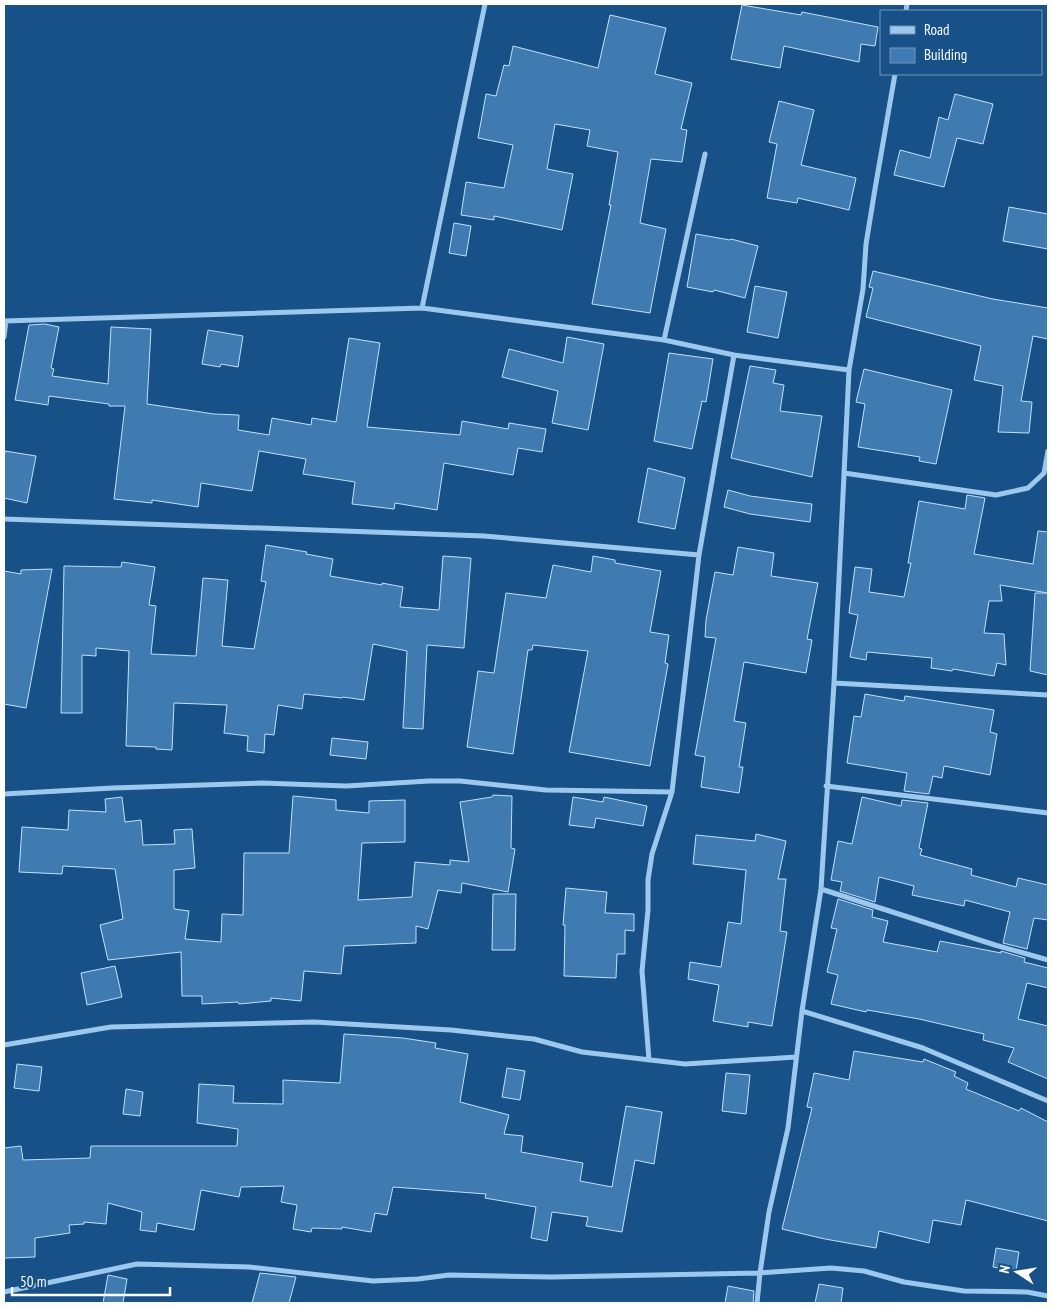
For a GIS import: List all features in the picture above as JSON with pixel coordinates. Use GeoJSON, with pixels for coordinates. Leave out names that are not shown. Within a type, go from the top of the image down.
{"type":"FeatureCollection","features":[{"type":"Feature","properties":{"kind":"street"},"geometry":{"type":"LineString","coordinates":[[422,308],[486,4]]}},
{"type":"Feature","properties":{"kind":"street"},"geometry":{"type":"LineString","coordinates":[[757,1303],[769,1212],[788,1128],[802,1011],[821,889],[834,683],[849,370],[863,290],[866,244],[873,198],[895,75]]}},
{"type":"Feature","properties":{"kind":"street"},"geometry":{"type":"LineString","coordinates":[[664,340],[705,154]]}},
{"type":"Feature","properties":{"kind":"street"},"geometry":{"type":"LineString","coordinates":[[4,337],[5,321],[422,308],[664,340],[734,355],[849,370]]}},
{"type":"Feature","properties":{"kind":"street"},"geometry":{"type":"LineString","coordinates":[[649,1060],[642,972],[648,910],[648,880],[652,854],[672,792],[699,555],[734,355]]}},
{"type":"Feature","properties":{"kind":"street"},"geometry":{"type":"LineString","coordinates":[[844,473],[996,494],[1028,488],[1044,473],[1048,451]]}},
{"type":"Feature","properties":{"kind":"street"},"geometry":{"type":"LineString","coordinates":[[4,519],[484,536],[699,555]]}},
{"type":"Feature","properties":{"kind":"street"},"geometry":{"type":"LineString","coordinates":[[834,683],[1048,696]]}},
{"type":"Feature","properties":{"kind":"street"},"geometry":{"type":"LineString","coordinates":[[4,794],[262,783],[346,786],[429,781],[460,781],[546,790],[672,792]]}},
{"type":"Feature","properties":{"kind":"street"},"geometry":{"type":"LineString","coordinates":[[826,786],[1048,813]]}},
{"type":"Feature","properties":{"kind":"street"},"geometry":{"type":"LineString","coordinates":[[821,889],[1048,960]]}},
{"type":"Feature","properties":{"kind":"street"},"geometry":{"type":"LineString","coordinates":[[802,1011],[923,1048],[1048,1100]]}},
{"type":"Feature","properties":{"kind":"street"},"geometry":{"type":"LineString","coordinates":[[4,1045],[111,1027],[314,1022],[451,1030],[534,1039],[582,1052],[685,1064],[796,1057]]}},
{"type":"Feature","properties":{"kind":"street"},"geometry":{"type":"LineString","coordinates":[[4,1292],[136,1264],[249,1267],[373,1280],[418,1279],[449,1275],[551,1277],[760,1273],[831,1268],[864,1271],[904,1282],[964,1291],[1027,1292],[1048,1296]]}},
{"type":"Feature","properties":{"kind":"building"},"geometry":{"type":"Polygon","coordinates":[[[742,5],[801,15],[802,12],[878,27],[875,46],[861,44],[859,62],[784,46],[780,68],[731,59],[742,5]]]}},
{"type":"Feature","properties":{"kind":"building"},"geometry":{"type":"Polygon","coordinates":[[[610,15],[666,28],[655,74],[692,83],[681,129],[687,130],[682,162],[651,159],[640,223],[666,229],[650,313],[592,304],[611,205],[609,205],[618,152],[587,146],[590,130],[555,124],[547,169],[573,174],[562,230],[494,216],[494,220],[461,215],[466,182],[504,188],[513,145],[478,138],[486,94],[496,96],[504,65],[509,66],[513,46],[598,68],[610,15]]]}},
{"type":"Feature","properties":{"kind":"building"},"geometry":{"type":"Polygon","coordinates":[[[955,94],[993,104],[983,144],[957,138],[944,187],[894,175],[900,150],[930,158],[939,117],[948,120],[955,94]]]}},
{"type":"Feature","properties":{"kind":"building"},"geometry":{"type":"Polygon","coordinates":[[[779,101],[814,110],[801,165],[856,178],[849,210],[798,198],[797,203],[767,198],[777,144],[769,142],[779,101]]]}},
{"type":"Feature","properties":{"kind":"building"},"geometry":{"type":"Polygon","coordinates":[[[1009,207],[1048,214],[1048,249],[1003,241],[1009,207]]]}},
{"type":"Feature","properties":{"kind":"building"},"geometry":{"type":"Polygon","coordinates":[[[454,223],[471,226],[466,256],[449,253],[454,223]]]}},
{"type":"Feature","properties":{"kind":"building"},"geometry":{"type":"Polygon","coordinates":[[[696,234],[731,239],[758,246],[745,298],[714,290],[713,292],[687,287],[696,234]]]}},
{"type":"Feature","properties":{"kind":"building"},"geometry":{"type":"Polygon","coordinates":[[[873,271],[993,299],[1048,308],[1048,339],[1033,336],[1021,401],[1032,402],[1029,433],[998,432],[1003,386],[974,380],[981,346],[866,317],[873,288],[869,287],[873,271]]]}},
{"type":"Feature","properties":{"kind":"building"},"geometry":{"type":"Polygon","coordinates":[[[755,286],[787,292],[778,338],[747,332],[755,286]]]}},
{"type":"Feature","properties":{"kind":"building"},"geometry":{"type":"Polygon","coordinates":[[[45,324],[59,327],[51,368],[54,369],[52,376],[108,384],[111,327],[151,329],[147,404],[214,414],[239,415],[238,430],[269,435],[272,418],[311,425],[312,418],[336,422],[349,338],[380,343],[367,427],[460,435],[462,421],[508,429],[509,423],[546,429],[542,452],[518,448],[513,475],[444,463],[437,510],[395,503],[394,509],[352,504],[355,482],[303,474],[306,459],[259,451],[252,491],[201,483],[198,507],[152,500],[152,503],[114,499],[125,406],[109,406],[109,404],[49,396],[48,405],[15,400],[29,325],[45,324]]]}},
{"type":"Feature","properties":{"kind":"building"},"geometry":{"type":"Polygon","coordinates":[[[208,330],[243,336],[238,367],[221,364],[220,367],[202,364],[208,330]]]}},
{"type":"Feature","properties":{"kind":"building"},"geometry":{"type":"Polygon","coordinates":[[[567,337],[604,344],[588,430],[552,423],[558,391],[502,377],[509,349],[563,363],[567,337]]]}},
{"type":"Feature","properties":{"kind":"building"},"geometry":{"type":"Polygon","coordinates":[[[669,353],[713,359],[706,402],[702,401],[692,449],[654,441],[669,353]]]}},
{"type":"Feature","properties":{"kind":"building"},"geometry":{"type":"Polygon","coordinates":[[[750,366],[776,370],[773,383],[784,385],[780,411],[822,416],[812,477],[731,458],[750,366]]]}},
{"type":"Feature","properties":{"kind":"building"},"geometry":{"type":"Polygon","coordinates":[[[864,369],[952,390],[936,464],[919,461],[920,457],[858,447],[865,404],[856,402],[864,369]]]}},
{"type":"Feature","properties":{"kind":"building"},"geometry":{"type":"Polygon","coordinates":[[[5,451],[36,456],[27,503],[4,498],[5,451]]]}},
{"type":"Feature","properties":{"kind":"building"},"geometry":{"type":"Polygon","coordinates":[[[648,468],[685,478],[675,529],[638,522],[648,468]]]}},
{"type":"Feature","properties":{"kind":"building"},"geometry":{"type":"Polygon","coordinates":[[[728,490],[750,496],[812,504],[810,522],[750,514],[724,507],[728,490]]]}},
{"type":"Feature","properties":{"kind":"building"},"geometry":{"type":"Polygon","coordinates":[[[967,495],[985,498],[974,554],[1033,564],[1038,531],[1048,532],[1048,593],[1000,585],[1002,601],[989,601],[984,633],[1004,634],[1006,665],[997,663],[994,676],[953,669],[952,671],[931,668],[932,658],[867,652],[866,660],[850,657],[858,615],[849,613],[855,567],[872,569],[869,592],[904,597],[911,563],[908,563],[919,501],[965,509],[967,495]]]}},
{"type":"Feature","properties":{"kind":"building"},"geometry":{"type":"Polygon","coordinates":[[[266,545],[307,552],[306,554],[333,559],[330,576],[403,587],[400,607],[439,610],[443,556],[471,558],[464,648],[427,645],[423,729],[403,728],[407,651],[373,644],[364,700],[304,694],[302,709],[278,705],[274,735],[265,734],[264,753],[247,751],[248,736],[224,733],[227,705],[174,703],[172,750],[156,749],[156,747],[126,746],[129,651],[96,648],[96,656],[82,655],[82,713],[61,713],[64,566],[121,567],[122,562],[155,567],[149,605],[156,606],[151,654],[196,656],[203,578],[228,580],[222,646],[254,649],[266,582],[261,581],[266,545]]]}},
{"type":"Feature","properties":{"kind":"building"},"geometry":{"type":"Polygon","coordinates":[[[738,547],[774,553],[771,576],[818,583],[807,639],[812,640],[806,673],[744,662],[734,721],[746,723],[739,767],[743,767],[739,793],[701,787],[705,757],[695,755],[716,638],[705,637],[706,620],[715,572],[733,575],[738,547]]]}},
{"type":"Feature","properties":{"kind":"building"},"geometry":{"type":"Polygon","coordinates":[[[593,556],[615,560],[615,563],[661,571],[650,632],[669,635],[665,663],[668,664],[650,766],[569,752],[588,651],[533,645],[532,650],[528,650],[513,754],[467,747],[478,671],[494,673],[506,593],[546,598],[553,565],[591,572],[593,556]]]}},
{"type":"Feature","properties":{"kind":"building"},"geometry":{"type":"Polygon","coordinates":[[[52,569],[26,708],[4,704],[4,571],[21,574],[21,570],[52,569]]]}},
{"type":"Feature","properties":{"kind":"building"},"geometry":{"type":"Polygon","coordinates":[[[1035,593],[1048,593],[1048,675],[1030,671],[1035,593]]]}},
{"type":"Feature","properties":{"kind":"building"},"geometry":{"type":"Polygon","coordinates":[[[865,694],[904,701],[905,696],[994,710],[990,732],[997,734],[990,775],[944,766],[942,778],[933,776],[929,794],[904,791],[907,773],[847,763],[854,716],[861,717],[865,694]]]}},
{"type":"Feature","properties":{"kind":"building"},"geometry":{"type":"Polygon","coordinates":[[[332,738],[368,742],[366,759],[330,755],[332,738]]]}},
{"type":"Feature","properties":{"kind":"building"},"geometry":{"type":"Polygon","coordinates":[[[493,795],[512,796],[511,848],[515,849],[508,892],[462,883],[461,893],[438,890],[428,929],[416,926],[416,943],[344,946],[341,974],[304,971],[301,1001],[271,998],[271,1001],[239,1004],[238,1002],[202,1004],[202,996],[182,996],[181,952],[108,960],[100,925],[123,919],[115,869],[63,866],[62,874],[19,872],[22,827],[68,830],[69,810],[106,812],[105,799],[122,797],[125,822],[141,820],[143,845],[175,844],[174,830],[192,829],[195,868],[174,870],[174,909],[189,911],[185,939],[221,942],[222,914],[243,915],[244,853],[289,853],[293,796],[336,800],[336,810],[369,813],[369,801],[405,800],[405,842],[362,843],[358,900],[412,897],[415,862],[450,865],[450,860],[469,862],[460,802],[492,797],[493,795]]]}},
{"type":"Feature","properties":{"kind":"building"},"geometry":{"type":"Polygon","coordinates":[[[573,797],[603,802],[604,797],[647,806],[643,826],[596,818],[594,828],[569,825],[573,797]]]}},
{"type":"Feature","properties":{"kind":"building"},"geometry":{"type":"Polygon","coordinates":[[[862,797],[901,806],[902,800],[928,803],[919,848],[922,849],[920,855],[972,869],[971,875],[1016,887],[1018,878],[1048,885],[1048,920],[1034,918],[1027,949],[1003,943],[1010,912],[965,900],[964,906],[912,895],[914,886],[879,877],[875,902],[840,891],[842,882],[831,880],[838,841],[852,844],[862,797]]]}},
{"type":"Feature","properties":{"kind":"building"},"geometry":{"type":"Polygon","coordinates":[[[756,834],[786,841],[778,879],[786,879],[780,931],[787,932],[772,1026],[748,1022],[748,1027],[713,1021],[719,985],[688,979],[690,962],[721,967],[728,922],[741,924],[746,870],[693,864],[696,835],[755,841],[756,834]]]}},
{"type":"Feature","properties":{"kind":"building"},"geometry":{"type":"Polygon","coordinates":[[[566,888],[607,892],[605,913],[634,914],[634,931],[625,930],[625,954],[617,954],[616,978],[564,976],[565,925],[563,925],[566,888]]]}},
{"type":"Feature","properties":{"kind":"building"},"geometry":{"type":"Polygon","coordinates":[[[493,894],[516,894],[515,950],[492,950],[493,894]]]}},
{"type":"Feature","properties":{"kind":"building"},"geometry":{"type":"Polygon","coordinates":[[[838,899],[873,910],[872,917],[888,921],[883,942],[937,952],[940,941],[1001,953],[1001,951],[1025,958],[1024,962],[1048,968],[1048,988],[1027,983],[1018,1019],[1048,1026],[1048,1079],[1008,1062],[1014,1048],[983,1040],[984,1034],[919,1019],[867,1010],[866,1012],[831,1004],[838,975],[827,972],[837,929],[831,928],[838,899]]]}},
{"type":"Feature","properties":{"kind":"building"},"geometry":{"type":"Polygon","coordinates":[[[115,966],[122,997],[87,1005],[81,973],[115,966]]]}},
{"type":"Feature","properties":{"kind":"building"},"geometry":{"type":"Polygon","coordinates":[[[344,1034],[403,1038],[436,1043],[435,1048],[468,1054],[460,1102],[509,1115],[504,1134],[523,1136],[521,1152],[583,1163],[580,1181],[612,1187],[626,1106],[662,1112],[654,1164],[635,1160],[622,1232],[586,1226],[588,1217],[552,1212],[547,1241],[531,1238],[536,1207],[485,1198],[486,1194],[393,1187],[387,1215],[375,1213],[371,1232],[342,1227],[342,1229],[312,1228],[311,1232],[293,1229],[297,1205],[281,1202],[284,1186],[241,1187],[239,1197],[201,1190],[194,1230],[157,1223],[156,1232],[140,1230],[142,1212],[108,1203],[106,1224],[84,1222],[84,1224],[69,1225],[70,1233],[35,1238],[35,1257],[4,1258],[4,1148],[21,1146],[23,1160],[90,1158],[91,1146],[237,1146],[238,1129],[197,1123],[199,1084],[234,1086],[233,1103],[283,1104],[283,1080],[340,1083],[344,1034]]]}},
{"type":"Feature","properties":{"kind":"building"},"geometry":{"type":"Polygon","coordinates":[[[854,1051],[923,1062],[924,1059],[956,1072],[954,1076],[968,1083],[966,1089],[1019,1111],[1021,1108],[1048,1122],[1048,1221],[966,1200],[961,1225],[933,1220],[929,1243],[879,1231],[876,1248],[782,1229],[812,1108],[807,1107],[814,1073],[849,1080],[854,1051]]]}},
{"type":"Feature","properties":{"kind":"building"},"geometry":{"type":"Polygon","coordinates":[[[17,1064],[42,1067],[39,1091],[14,1088],[17,1064]]]}},
{"type":"Feature","properties":{"kind":"building"},"geometry":{"type":"Polygon","coordinates":[[[507,1068],[525,1071],[520,1100],[502,1097],[507,1068]]]}},
{"type":"Feature","properties":{"kind":"building"},"geometry":{"type":"Polygon","coordinates":[[[726,1073],[750,1075],[746,1114],[722,1111],[726,1073]]]}},
{"type":"Feature","properties":{"kind":"building"},"geometry":{"type":"Polygon","coordinates":[[[126,1089],[143,1092],[140,1116],[123,1114],[126,1089]]]}},
{"type":"Feature","properties":{"kind":"building"},"geometry":{"type":"Polygon","coordinates":[[[996,1248],[1019,1252],[1016,1271],[993,1267],[996,1248]]]}},
{"type":"Feature","properties":{"kind":"building"},"geometry":{"type":"Polygon","coordinates":[[[260,1273],[296,1277],[289,1303],[252,1303],[260,1273]]]}},
{"type":"Feature","properties":{"kind":"building"},"geometry":{"type":"Polygon","coordinates":[[[108,1275],[127,1279],[123,1303],[103,1303],[108,1275]]]}},
{"type":"Feature","properties":{"kind":"building"},"geometry":{"type":"Polygon","coordinates":[[[819,1284],[843,1288],[841,1303],[815,1303],[819,1284]]]}},
{"type":"Feature","properties":{"kind":"building"},"geometry":{"type":"Polygon","coordinates":[[[728,1286],[754,1291],[753,1303],[725,1303],[728,1286]]]}}]}
